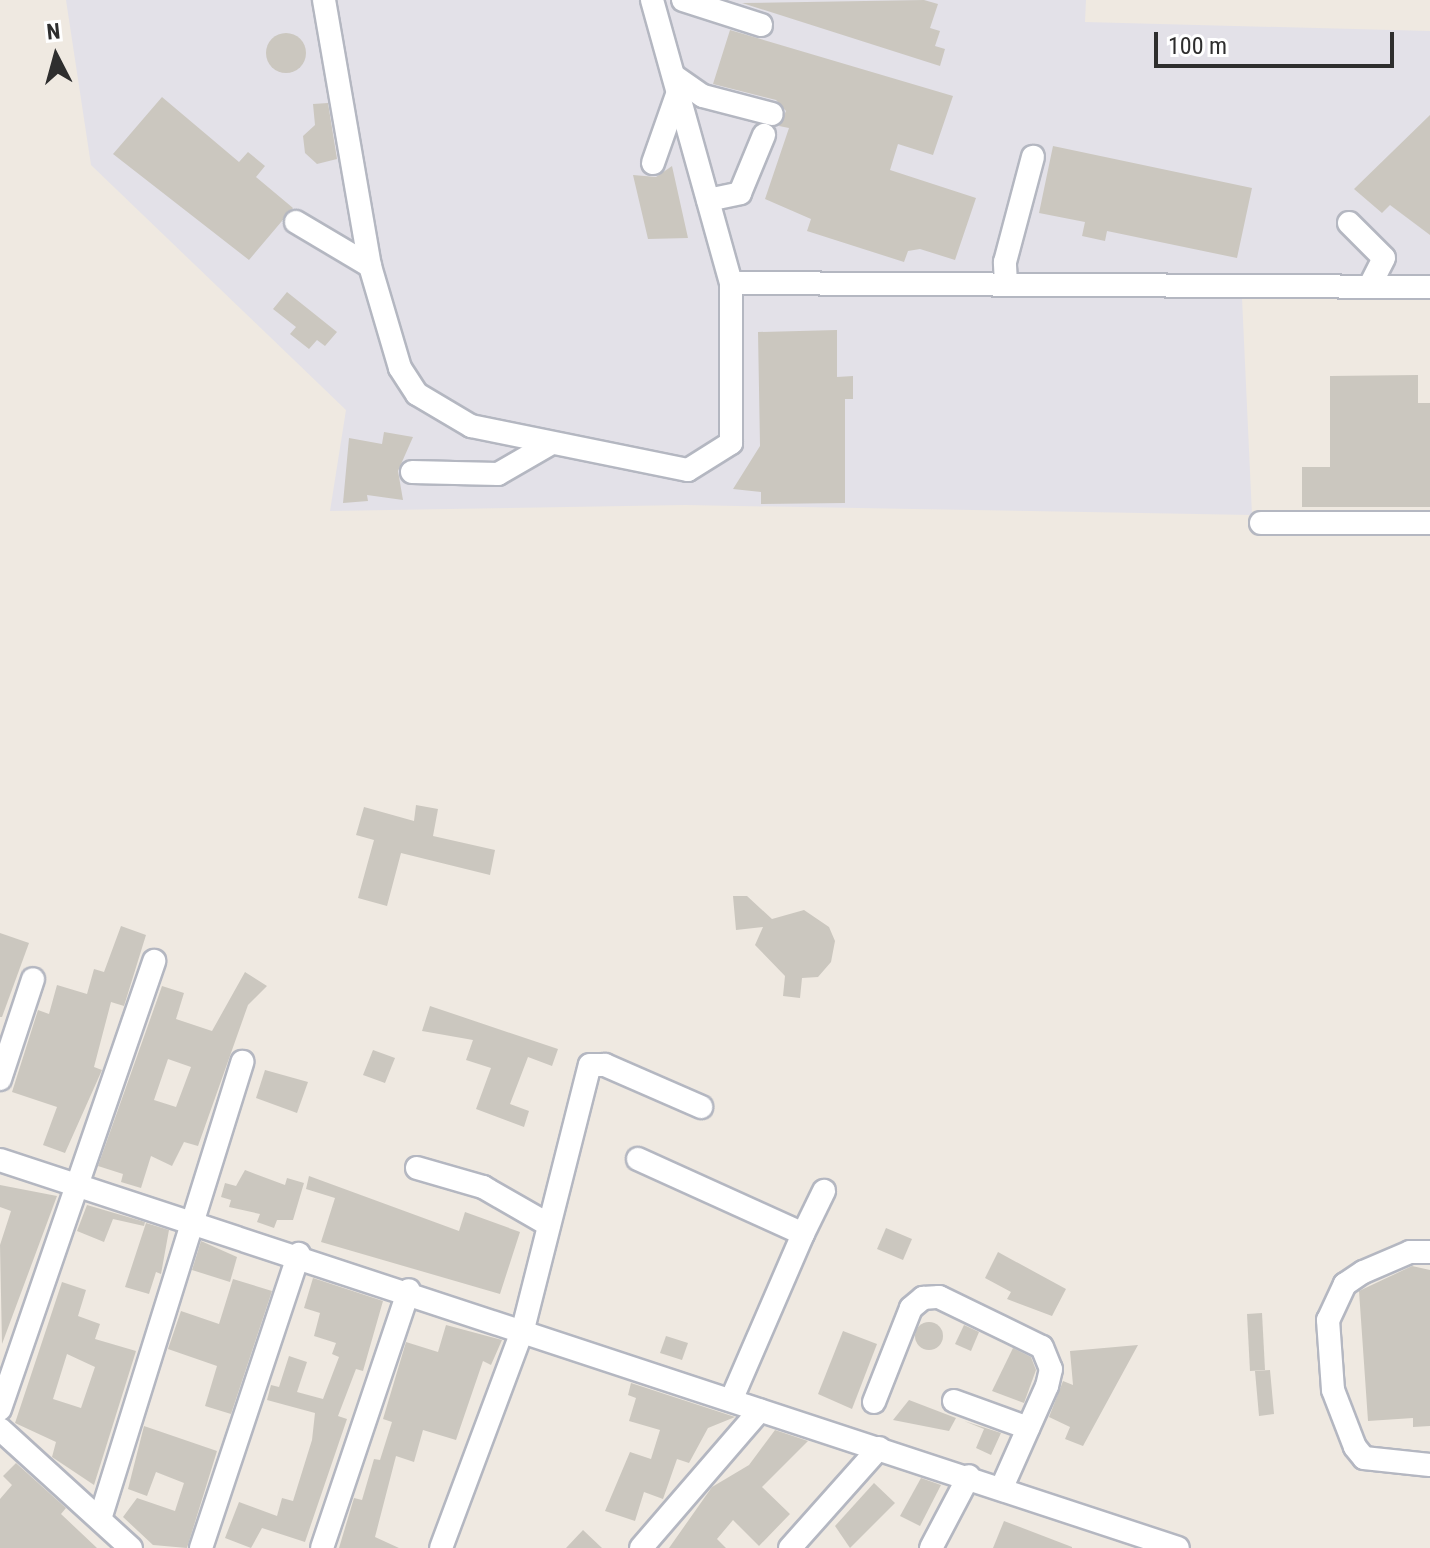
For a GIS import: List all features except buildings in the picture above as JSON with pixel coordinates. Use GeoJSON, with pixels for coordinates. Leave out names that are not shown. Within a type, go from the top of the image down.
{"type":"FeatureCollection","features":[{"type":"Feature","properties":{"kind":"street"},"geometry":{"type":"LineString","coordinates":[[324,0],[370,266],[400,368],[417,394],[471,426],[667,469],[688,470],[721,455],[734,429],[731,283],[652,0]]}},
{"type":"Feature","properties":{"kind":"street"},"geometry":{"type":"LineString","coordinates":[[683,0],[761,25]]}},
{"type":"Feature","properties":{"kind":"street"},"geometry":{"type":"LineString","coordinates":[[676,84],[768,124],[740,193],[708,200]]}},
{"type":"Feature","properties":{"kind":"street"},"geometry":{"type":"LineString","coordinates":[[653,163],[676,84]]}},
{"type":"Feature","properties":{"kind":"street"},"geometry":{"type":"LineString","coordinates":[[1006,284],[1005,262],[1033,157]]}},
{"type":"Feature","properties":{"kind":"street"},"geometry":{"type":"LineString","coordinates":[[296,222],[370,266]]}},
{"type":"Feature","properties":{"kind":"street"},"geometry":{"type":"LineString","coordinates":[[1349,223],[1384,258],[1370,286]]}},
{"type":"Feature","properties":{"kind":"street"},"geometry":{"type":"LineString","coordinates":[[731,283],[1428,284]]}},
{"type":"Feature","properties":{"kind":"street"},"geometry":{"type":"LineString","coordinates":[[412,472],[498,474],[550,444]]}},
{"type":"Feature","properties":{"kind":"street"},"geometry":{"type":"LineString","coordinates":[[1261,523],[1430,523]]}},
{"type":"Feature","properties":{"kind":"street"},"geometry":{"type":"LineString","coordinates":[[0,1409],[154,961]]}},
{"type":"Feature","properties":{"kind":"street"},"geometry":{"type":"LineString","coordinates":[[0,1079],[33,979]]}},
{"type":"Feature","properties":{"kind":"street"},"geometry":{"type":"LineString","coordinates":[[100,1519],[242,1062]]}},
{"type":"Feature","properties":{"kind":"street"},"geometry":{"type":"LineString","coordinates":[[441,1548],[523,1329],[590,1065],[701,1107]]}},
{"type":"Feature","properties":{"kind":"street"},"geometry":{"type":"LineString","coordinates":[[638,1159],[803,1234]]}},
{"type":"Feature","properties":{"kind":"street"},"geometry":{"type":"LineString","coordinates":[[0,1160],[77,1183],[190,1224],[299,1254],[409,1290],[1178,1548]]}},
{"type":"Feature","properties":{"kind":"street"},"geometry":{"type":"LineString","coordinates":[[417,1168],[483,1187],[549,1225]]}},
{"type":"Feature","properties":{"kind":"street"},"geometry":{"type":"LineString","coordinates":[[731,1400],[824,1191]]}},
{"type":"Feature","properties":{"kind":"street"},"geometry":{"type":"LineString","coordinates":[[1430,1252],[1363,1272],[1345,1284],[1328,1320],[1333,1390],[1355,1447],[1364,1458],[1430,1465]]}},
{"type":"Feature","properties":{"kind":"street"},"geometry":{"type":"LineString","coordinates":[[201,1548],[299,1254]]}},
{"type":"Feature","properties":{"kind":"street"},"geometry":{"type":"LineString","coordinates":[[322,1548],[409,1290]]}},
{"type":"Feature","properties":{"kind":"street"},"geometry":{"type":"LineString","coordinates":[[874,1402],[911,1308],[939,1297],[1049,1357],[1047,1386],[1002,1487]]}},
{"type":"Feature","properties":{"kind":"street"},"geometry":{"type":"LineString","coordinates":[[954,1401],[1028,1428]]}},
{"type":"Feature","properties":{"kind":"street"},"geometry":{"type":"LineString","coordinates":[[641,1548],[760,1410]]}},
{"type":"Feature","properties":{"kind":"street"},"geometry":{"type":"LineString","coordinates":[[0,1429],[131,1548]]}},
{"type":"Feature","properties":{"kind":"street"},"geometry":{"type":"LineString","coordinates":[[790,1548],[879,1448]]}},
{"type":"Feature","properties":{"kind":"street"},"geometry":{"type":"LineString","coordinates":[[931,1548],[969,1476]]}},
{"type":"Feature","properties":{"kind":"shaded area"},"geometry":{"type":"Polygon","coordinates":[[[66,0],[1086,0],[1085,22],[1430,31],[1430,279],[1241,276],[1252,515],[685,505],[330,511],[346,410],[91,165],[66,0]]]}}]}
